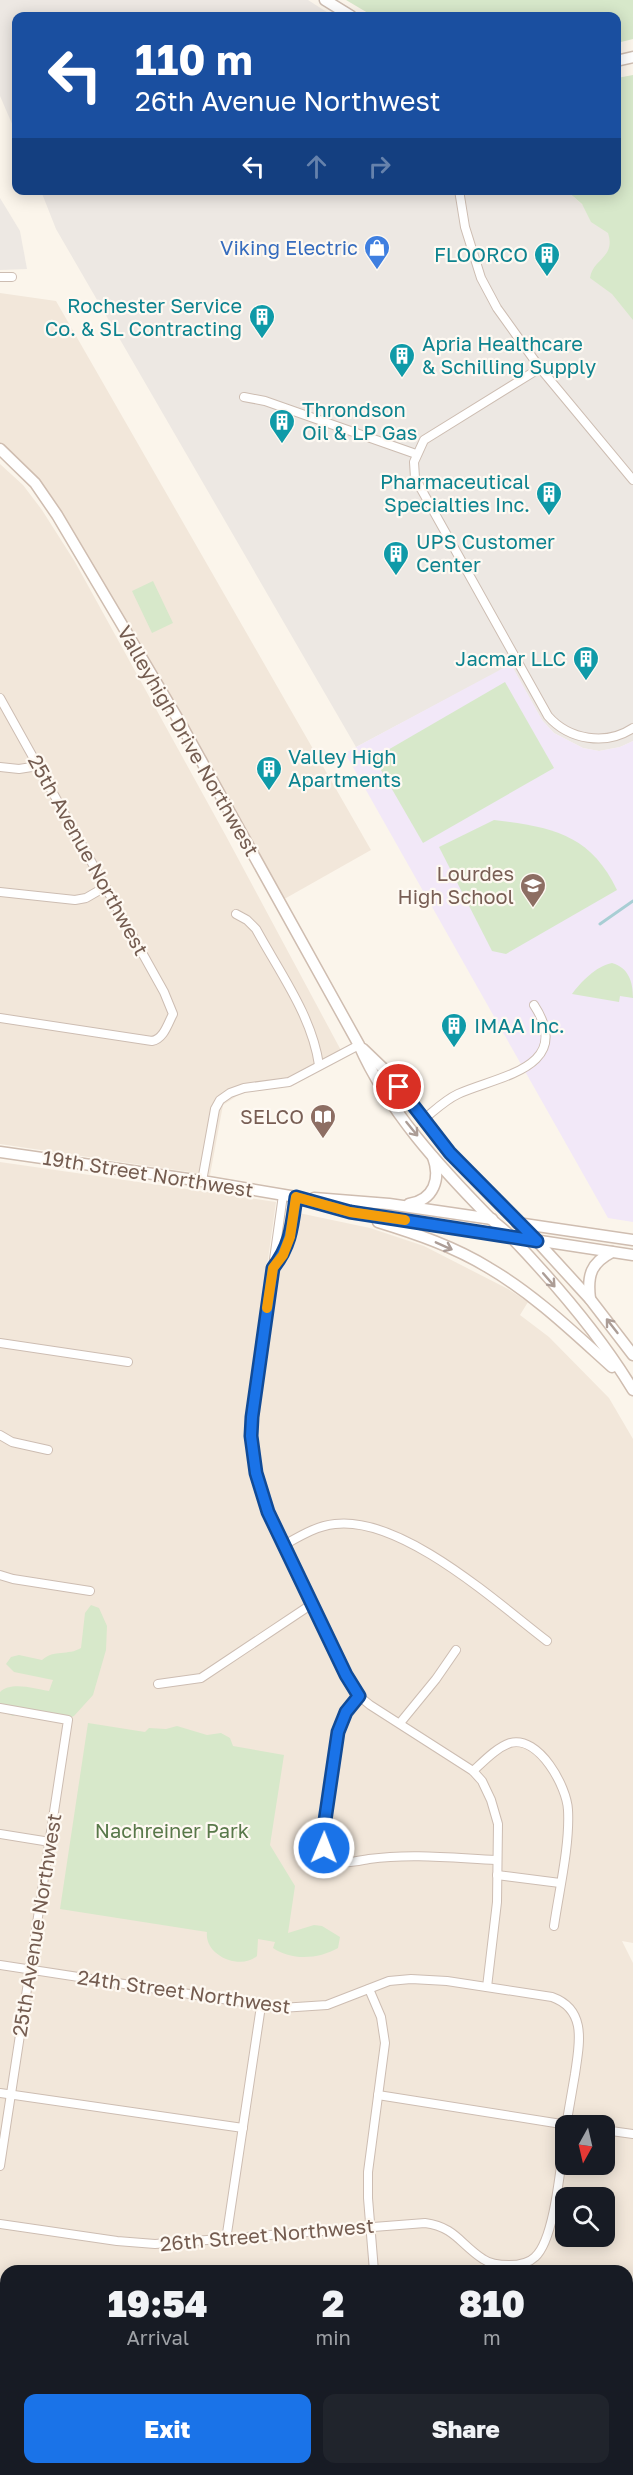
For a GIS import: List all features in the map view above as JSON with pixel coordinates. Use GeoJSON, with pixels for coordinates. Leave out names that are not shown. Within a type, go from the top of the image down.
{"type":"FeatureCollection","features":[{"type":"Feature","properties":{"kind":"main road"},"geometry":{"type":"LineString","coordinates":[[326,0],[345,12]]}},
{"type":"Feature","properties":{"kind":"main road","name":"Valleyhigh Drive Northwest"},"geometry":{"type":"LineString","coordinates":[[0,449],[35,483],[57,515],[182,726],[387,1099],[430,1152],[510,1236],[578,1313],[631,1386]]}},
{"type":"Feature","properties":{"kind":"main road","name":"Valleyhigh Drive Northwest"},"geometry":{"type":"LineString","coordinates":[[358,1045],[388,1073],[450,1153],[537,1241],[590,1299],[633,1355]]}},
{"type":"Feature","properties":{"kind":"main road","name":"19th Street Northwest"},"geometry":{"type":"LineString","coordinates":[[0,1152],[296,1197],[389,1204],[633,1240]]}},
{"type":"Feature","properties":{"kind":"main road"},"geometry":{"type":"LineString","coordinates":[[389,1204],[417,1202],[432,1192],[436,1174],[430,1152]]}},
{"type":"Feature","properties":{"kind":"main road","name":"19th Street Northwest"},"geometry":{"type":"LineString","coordinates":[[296,1197],[350,1212],[633,1255]]}},
{"type":"Feature","properties":{"kind":"main road"},"geometry":{"type":"LineString","coordinates":[[350,1212],[426,1238],[488,1267],[519,1287],[558,1318],[631,1386]]}},
{"type":"Feature","properties":{"kind":"main road"},"geometry":{"type":"LineString","coordinates":[[590,1299],[590,1272],[595,1263],[612,1252]]}},
{"type":"Feature","properties":{"kind":"street"},"geometry":{"type":"LineString","coordinates":[[460,195],[465,227],[481,278],[497,308],[540,368],[633,480]]}},
{"type":"Feature","properties":{"kind":"street"},"geometry":{"type":"LineString","coordinates":[[0,277],[12,277]]}},
{"type":"Feature","properties":{"kind":"street"},"geometry":{"type":"LineString","coordinates":[[540,368],[424,440],[416,454],[414,470],[417,485],[478,587],[548,716],[562,729],[591,738],[616,736],[633,728]]}},
{"type":"Feature","properties":{"kind":"street"},"geometry":{"type":"LineString","coordinates":[[244,397],[265,401],[416,454]]}},
{"type":"Feature","properties":{"kind":"street","name":"25th Avenue Northwest"},"geometry":{"type":"LineString","coordinates":[[0,698],[165,992],[173,1014],[162,1035],[158,1040],[152,1041],[0,1018]]}},
{"type":"Feature","properties":{"kind":"street"},"geometry":{"type":"LineString","coordinates":[[0,767],[19,769],[38,766]]}},
{"type":"Feature","properties":{"kind":"street"},"geometry":{"type":"LineString","coordinates":[[0,891],[75,900],[86,898],[105,886]]}},
{"type":"Feature","properties":{"kind":"street"},"geometry":{"type":"LineString","coordinates":[[236,914],[256,929],[308,1022],[316,1043],[319,1065]]}},
{"type":"Feature","properties":{"kind":"street"},"geometry":{"type":"LineString","coordinates":[[424,1119],[456,1095],[495,1082],[535,1060],[544,1045],[546,1026],[534,1005]]}},
{"type":"Feature","properties":{"kind":"street"},"geometry":{"type":"LineString","coordinates":[[202,1181],[212,1125],[220,1100],[244,1088],[289,1082],[358,1045]]}},
{"type":"Feature","properties":{"kind":"street"},"geometry":{"type":"LineString","coordinates":[[283,1195],[251,1436],[254,1464],[261,1492],[346,1675],[359,1696],[473,1771],[482,1781],[496,1812],[496,1916],[487,1987]]}},
{"type":"Feature","properties":{"kind":"street"},"geometry":{"type":"LineString","coordinates":[[273,1268],[283,1255],[290,1237],[296,1197]]}},
{"type":"Feature","properties":{"kind":"street"},"geometry":{"type":"LineString","coordinates":[[0,1343],[128,1362]]}},
{"type":"Feature","properties":{"kind":"street"},"geometry":{"type":"LineString","coordinates":[[0,1435],[12,1442],[48,1450]]}},
{"type":"Feature","properties":{"kind":"street"},"geometry":{"type":"LineString","coordinates":[[284,1545],[308,1532],[336,1524],[381,1529],[413,1544],[469,1581],[547,1641]]}},
{"type":"Feature","properties":{"kind":"street"},"geometry":{"type":"LineString","coordinates":[[0,1575],[90,1591]]}},
{"type":"Feature","properties":{"kind":"street"},"geometry":{"type":"LineString","coordinates":[[158,1684],[193,1681],[206,1675],[312,1604]]}},
{"type":"Feature","properties":{"kind":"street"},"geometry":{"type":"LineString","coordinates":[[400,1723],[456,1650]]}},
{"type":"Feature","properties":{"kind":"street"},"geometry":{"type":"LineString","coordinates":[[359,1696],[346,1712],[338,1732],[323,1834],[324,1848],[328,1856],[335,1860],[351,1862],[401,1856],[496,1860]]}},
{"type":"Feature","properties":{"kind":"street","name":"25th Avenue Northwest"},"geometry":{"type":"LineString","coordinates":[[0,1708],[68,1720],[0,2166]]}},
{"type":"Feature","properties":{"kind":"street"},"geometry":{"type":"LineString","coordinates":[[473,1771],[495,1751],[511,1743],[528,1745],[543,1756],[563,1789],[568,1809],[554,1926]]}},
{"type":"Feature","properties":{"kind":"street"},"geometry":{"type":"LineString","coordinates":[[0,1834],[50,1842]]}},
{"type":"Feature","properties":{"kind":"street"},"geometry":{"type":"LineString","coordinates":[[497,1875],[560,1884]]}},
{"type":"Feature","properties":{"kind":"street","name":"24th Street Northwest"},"geometry":{"type":"LineString","coordinates":[[0,1965],[261,2006],[313,2007],[339,2001],[389,1981],[411,1979],[552,1997],[573,2013],[579,2026],[580,2037],[569,2115]]}},
{"type":"Feature","properties":{"kind":"street"},"geometry":{"type":"LineString","coordinates":[[369,1989],[381,2017],[385,2037],[368,2172],[374,2265]]}},
{"type":"Feature","properties":{"kind":"street"},"geometry":{"type":"LineString","coordinates":[[226,2240],[261,2006]]}},
{"type":"Feature","properties":{"kind":"street"},"geometry":{"type":"LineString","coordinates":[[0,2093],[243,2128]]}},
{"type":"Feature","properties":{"kind":"street"},"geometry":{"type":"LineString","coordinates":[[378,2095],[555,2124]]}},
{"type":"Feature","properties":{"kind":"street"},"geometry":{"type":"LineString","coordinates":[[615,2132],[633,2134]]}},
{"type":"Feature","properties":{"kind":"street","name":"26th Street Northwest"},"geometry":{"type":"LineString","coordinates":[[0,2224],[139,2244],[176,2244],[408,2223],[441,2226],[458,2237],[482,2259],[492,2264],[523,2264],[534,2259],[548,2237],[559,2175]]}},
{"type":"Feature","properties":{"kind":"shaded area"},"geometry":{"type":"Polygon","coordinates":[[[0,0],[308,0],[327,12],[12,12],[12,124],[0,96],[0,0]]]}},
{"type":"Feature","properties":{"kind":"shaded area"},"geometry":{"type":"Polygon","coordinates":[[[43,195],[572,195],[612,231],[633,305],[633,741],[620,747],[599,751],[583,748],[554,733],[542,720],[511,665],[356,747],[56,229],[43,195]]]}},
{"type":"Feature","properties":{"kind":"shaded area"},"geometry":{"type":"Polygon","coordinates":[[[0,198],[20,231],[27,269],[0,270],[0,198]]]}},
{"type":"Feature","properties":{"kind":"shaded area"},"geometry":{"type":"Polygon","coordinates":[[[0,293],[56,301],[371,850],[279,902],[57,515],[0,449],[0,293]]]}},
{"type":"Feature","properties":{"kind":"shaded area"},"geometry":{"type":"Polygon","coordinates":[[[0,464],[23,485],[75,562],[344,1056],[298,1082],[246,1090],[223,1105],[210,1175],[0,1144],[0,464]]]}},
{"type":"Feature","properties":{"kind":"shaded area","name":"Lourdes High School"},"geometry":{"type":"Polygon","coordinates":[[[511,664],[542,720],[554,733],[583,748],[599,751],[620,747],[633,741],[633,1222],[608,1218],[345,753],[511,664]]]}},
{"type":"Feature","properties":{"kind":"shaded area"},"geometry":{"type":"Polygon","coordinates":[[[0,1162],[276,1202],[244,1431],[249,1476],[270,1532],[282,1543],[268,1512],[251,1436],[273,1268],[283,1255],[294,1212],[370,1228],[424,1246],[508,1289],[528,1302],[520,1315],[549,1337],[609,1398],[633,1439],[633,1943],[622,1941],[633,1963],[633,2265],[0,2265],[0,1162]]]}},
{"type":"Feature","properties":{"kind":"green space"},"geometry":{"type":"Polygon","coordinates":[[[346,0],[633,0],[633,39],[621,42],[621,12],[366,12],[346,0]]]}},
{"type":"Feature","properties":{"kind":"green space"},"geometry":{"type":"Polygon","coordinates":[[[633,75],[633,320],[612,294],[590,278],[595,266],[607,253],[610,241],[608,233],[591,222],[582,204],[572,195],[621,195],[621,77],[633,75]]]}},
{"type":"Feature","properties":{"kind":"green space"},"geometry":{"type":"Polygon","coordinates":[[[153,581],[173,623],[152,633],[132,591],[153,581]]]}},
{"type":"Feature","properties":{"kind":"green space"},"geometry":{"type":"Polygon","coordinates":[[[505,682],[554,768],[423,843],[374,758],[505,682]]]}},
{"type":"Feature","properties":{"kind":"green space"},"geometry":{"type":"Polygon","coordinates":[[[494,820],[551,830],[582,845],[595,856],[617,890],[506,954],[492,951],[439,847],[494,820]]]}},
{"type":"Feature","properties":{"kind":"green space"},"geometry":{"type":"Polygon","coordinates":[[[612,963],[622,968],[629,976],[633,998],[620,996],[619,1002],[572,994],[595,971],[612,963]]]}},
{"type":"Feature","properties":{"kind":"green space"},"geometry":{"type":"Polygon","coordinates":[[[91,1605],[99,1608],[107,1626],[106,1650],[93,1695],[74,1716],[67,1719],[26,1711],[13,1716],[0,1711],[0,1692],[5,1689],[17,1686],[49,1691],[53,1680],[14,1672],[6,1664],[11,1657],[19,1655],[42,1660],[51,1655],[81,1648],[85,1613],[91,1605]]]}},
{"type":"Feature","properties":{"kind":"green space","name":"Nachreiner Park"},"geometry":{"type":"Polygon","coordinates":[[[88,1723],[145,1732],[149,1728],[166,1729],[177,1726],[207,1735],[221,1733],[230,1738],[233,1746],[284,1755],[270,1845],[295,1886],[288,1933],[314,1925],[322,1926],[340,1937],[338,1948],[314,1956],[297,1957],[273,1948],[275,1942],[258,1939],[257,1956],[242,1962],[233,1961],[217,1954],[211,1948],[207,1932],[60,1909],[88,1723]]]}},
{"type":"Feature","properties":{"kind":"waterway"},"geometry":{"type":"LineString","coordinates":[[600,924],[633,901]]}},
{"type":"Feature","properties":{"kind":"slow traffic"},"geometry":{"type":"LineString","coordinates":[[267,1308],[273,1268],[286,1250],[296,1197],[350,1212],[405,1220]]}},
{"type":"Feature","properties":{"kind":"place","name":"Viking Electric"},"geometry":{"type":"Point","coordinates":[377,271]}},
{"type":"Feature","properties":{"kind":"place","name":"FLOORCO"},"geometry":{"type":"Point","coordinates":[547,278]}},
{"type":"Feature","properties":{"kind":"place","name":"Rochester Service Co. & SL Contracting"},"geometry":{"type":"Point","coordinates":[262,340]}},
{"type":"Feature","properties":{"kind":"place","name":"Apria Healthcare & Schilling Supply"},"geometry":{"type":"Point","coordinates":[402,379]}},
{"type":"Feature","properties":{"kind":"place","name":"Throndson Oil & LP Gas"},"geometry":{"type":"Point","coordinates":[282,445]}},
{"type":"Feature","properties":{"kind":"place","name":"Pharmaceutical Specialties Inc."},"geometry":{"type":"Point","coordinates":[549,517]}},
{"type":"Feature","properties":{"kind":"place","name":"UPS Customer Center"},"geometry":{"type":"Point","coordinates":[396,577]}},
{"type":"Feature","properties":{"kind":"place","name":"Jacmar LLC"},"geometry":{"type":"Point","coordinates":[586,682]}},
{"type":"Feature","properties":{"kind":"place","name":"Valley High Apartments"},"geometry":{"type":"Point","coordinates":[269,792]}},
{"type":"Feature","properties":{"kind":"place","name":"Lourdes High School"},"geometry":{"type":"Point","coordinates":[533,909]}},
{"type":"Feature","properties":{"kind":"place","name":"IMAA Inc."},"geometry":{"type":"Point","coordinates":[454,1049]}},
{"type":"Feature","properties":{"kind":"place","name":"SELCO"},"geometry":{"type":"Point","coordinates":[323,1140]}},
{"type":"Feature","properties":{"kind":"route"},"geometry":{"type":"LineString","coordinates":[[324,1848],[323,1834],[338,1732],[346,1712],[359,1696],[346,1675],[264,1503],[256,1473],[251,1436],[273,1268],[286,1250],[296,1197],[350,1212],[537,1241],[450,1153],[399,1087]]}}]}
